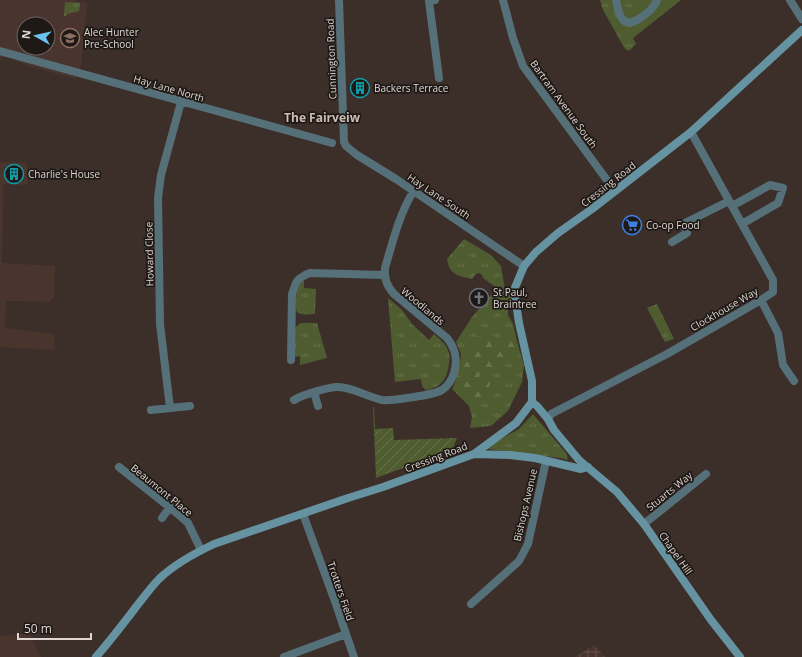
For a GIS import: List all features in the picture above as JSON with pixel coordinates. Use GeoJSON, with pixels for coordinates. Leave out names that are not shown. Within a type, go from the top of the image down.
{"type":"FeatureCollection","features":[{"type":"Feature","properties":{"kind":"street","name":"Cunnington Road"},"geometry":{"type":"LineString","coordinates":[[339,0],[344,142]]}},
{"type":"Feature","properties":{"kind":"street"},"geometry":{"type":"LineString","coordinates":[[431,0],[439,78]]}},
{"type":"Feature","properties":{"kind":"street","name":"Bartram Avenue South"},"geometry":{"type":"LineString","coordinates":[[502,0],[523,66],[615,191]]}},
{"type":"Feature","properties":{"kind":"street"},"geometry":{"type":"LineString","coordinates":[[616,0],[621,18],[630,23],[636,21],[650,11],[657,0]]}},
{"type":"Feature","properties":{"kind":"street"},"geometry":{"type":"LineString","coordinates":[[790,0],[802,19]]}},
{"type":"Feature","properties":{"kind":"street","name":"Cressing Road"},"geometry":{"type":"LineString","coordinates":[[96,657],[158,579],[179,563],[201,550],[214,544],[348,498],[383,488],[474,454],[516,423],[532,402],[532,381],[519,323],[514,290],[524,266],[536,252],[558,233],[592,209],[691,132],[802,30]]}},
{"type":"Feature","properties":{"kind":"street","name":"Hay Lane North"},"geometry":{"type":"LineString","coordinates":[[0,51],[332,143]]}},
{"type":"Feature","properties":{"kind":"street","name":"Howard Close"},"geometry":{"type":"LineString","coordinates":[[170,408],[160,324],[158,198],[161,175],[181,102]]}},
{"type":"Feature","properties":{"kind":"street","name":"Clockhouse Way"},"geometry":{"type":"LineString","coordinates":[[548,419],[551,414],[667,354],[773,292],[773,280],[691,132]]}},
{"type":"Feature","properties":{"kind":"street","name":"Hay Lane South"},"geometry":{"type":"LineString","coordinates":[[344,142],[350,150],[396,179],[524,266]]}},
{"type":"Feature","properties":{"kind":"street"},"geometry":{"type":"LineString","coordinates":[[672,242],[687,233],[683,224],[770,185],[783,188],[778,203],[742,224]]}},
{"type":"Feature","properties":{"kind":"street"},"geometry":{"type":"LineString","coordinates":[[291,360],[292,294],[296,283],[299,279],[310,273],[385,275],[385,268],[398,222],[407,201],[414,192]]}},
{"type":"Feature","properties":{"kind":"street","name":"Woodlands"},"geometry":{"type":"LineString","coordinates":[[294,400],[314,392],[340,387],[351,389],[382,400],[389,400],[435,393],[444,389],[449,383],[455,370],[456,362],[455,352],[451,343],[389,289],[385,275]]}},
{"type":"Feature","properties":{"kind":"street"},"geometry":{"type":"LineString","coordinates":[[761,300],[778,333],[783,365],[794,381]]}},
{"type":"Feature","properties":{"kind":"street"},"geometry":{"type":"LineString","coordinates":[[314,392],[318,406]]}},
{"type":"Feature","properties":{"kind":"street","name":"Chapel Hill"},"geometry":{"type":"LineString","coordinates":[[532,402],[548,419],[554,430],[579,460],[617,492],[644,524],[711,620],[740,657]]}},
{"type":"Feature","properties":{"kind":"street"},"geometry":{"type":"LineString","coordinates":[[151,410],[190,406]]}},
{"type":"Feature","properties":{"kind":"street"},"geometry":{"type":"LineString","coordinates":[[474,454],[510,454],[546,460],[581,469],[588,467]]}},
{"type":"Feature","properties":{"kind":"street","name":"Bishops Avenue"},"geometry":{"type":"LineString","coordinates":[[471,604],[519,561],[528,544],[546,460]]}},
{"type":"Feature","properties":{"kind":"street","name":"Beaumont Place"},"geometry":{"type":"LineString","coordinates":[[119,467],[188,523],[201,550]]}},
{"type":"Feature","properties":{"kind":"street","name":"Stuarts Way"},"geometry":{"type":"LineString","coordinates":[[644,524],[706,474]]}},
{"type":"Feature","properties":{"kind":"street"},"geometry":{"type":"LineString","coordinates":[[162,518],[170,507]]}},
{"type":"Feature","properties":{"kind":"street","name":"Trotters Field"},"geometry":{"type":"LineString","coordinates":[[284,657],[346,634],[303,514]]}},
{"type":"Feature","properties":{"kind":"street"},"geometry":{"type":"LineString","coordinates":[[346,634],[354,657]]}},
{"type":"Feature","properties":{"kind":"shaded area"},"geometry":{"type":"Polygon","coordinates":[[[0,0],[72,0],[87,3],[81,65],[76,79],[28,66],[9,57],[0,57],[0,0]]]}},
{"type":"Feature","properties":{"kind":"shaded area"},"geometry":{"type":"Polygon","coordinates":[[[0,162],[27,163],[28,185],[5,184],[3,186],[2,263],[55,266],[54,299],[51,299],[50,302],[6,301],[5,328],[55,334],[54,350],[0,347],[0,162]]]}},
{"type":"Feature","properties":{"kind":"shaded area"},"geometry":{"type":"Polygon","coordinates":[[[29,633],[41,657],[0,657],[0,636],[29,633]]]}},
{"type":"Feature","properties":{"kind":"shaded area"},"geometry":{"type":"Polygon","coordinates":[[[594,645],[605,657],[575,657],[594,645]]]}},
{"type":"Feature","properties":{"kind":"green space"},"geometry":{"type":"Polygon","coordinates":[[[600,0],[681,0],[633,38],[636,44],[629,51],[625,49],[603,10],[600,0]]]}},
{"type":"Feature","properties":{"kind":"green space"},"geometry":{"type":"Polygon","coordinates":[[[65,2],[80,3],[79,11],[64,16],[65,2]]]}},
{"type":"Feature","properties":{"kind":"green space"},"geometry":{"type":"Polygon","coordinates":[[[464,239],[491,255],[501,266],[505,289],[511,291],[512,299],[508,310],[508,315],[513,324],[524,365],[522,382],[508,411],[491,426],[470,428],[472,417],[469,406],[452,389],[461,360],[460,351],[456,342],[472,317],[497,288],[483,278],[479,273],[472,279],[459,276],[452,272],[447,259],[464,239]]]}},
{"type":"Feature","properties":{"kind":"green space"},"geometry":{"type":"Polygon","coordinates":[[[304,280],[304,288],[316,289],[315,314],[298,313],[296,308],[297,289],[304,280]]]}},
{"type":"Feature","properties":{"kind":"green space"},"geometry":{"type":"Polygon","coordinates":[[[388,298],[402,310],[412,324],[429,340],[434,334],[444,343],[447,348],[450,358],[447,374],[443,381],[436,387],[426,390],[424,389],[422,387],[421,379],[395,382],[388,298]]]}},
{"type":"Feature","properties":{"kind":"green space"},"geometry":{"type":"Polygon","coordinates":[[[657,304],[674,339],[665,342],[647,308],[657,304]]]}},
{"type":"Feature","properties":{"kind":"green space"},"geometry":{"type":"Polygon","coordinates":[[[302,323],[317,323],[327,358],[300,365],[300,356],[294,357],[295,328],[302,323]]]}},
{"type":"Feature","properties":{"kind":"green space"},"geometry":{"type":"Polygon","coordinates":[[[515,333],[519,349],[497,371],[481,372],[479,377],[492,378],[485,400],[476,405],[456,393],[456,378],[461,356],[477,348],[476,337],[492,335],[494,340],[515,333]]]}},
{"type":"Feature","properties":{"kind":"green space"},"geometry":{"type":"Polygon","coordinates":[[[373,407],[375,429],[393,428],[394,440],[457,438],[452,450],[376,478],[373,407]]]}},
{"type":"Feature","properties":{"kind":"green space"},"geometry":{"type":"Polygon","coordinates":[[[533,414],[566,453],[568,460],[488,449],[488,446],[519,429],[533,414]]]}},
{"type":"Feature","properties":{"kind":"place","name":"Alec Hunter Pre-School"},"geometry":{"type":"Point","coordinates":[70,38]}},
{"type":"Feature","properties":{"kind":"place","name":"Backers Terrace"},"geometry":{"type":"Point","coordinates":[360,88]}},
{"type":"Feature","properties":{"kind":"place","name":"Charlie's House"},"geometry":{"type":"Point","coordinates":[14,174]}},
{"type":"Feature","properties":{"kind":"place","name":"Co-op Food"},"geometry":{"type":"Point","coordinates":[632,225]}},
{"type":"Feature","properties":{"kind":"place","name":"St Paul, Braintree"},"geometry":{"type":"Point","coordinates":[479,298]}},
{"type":"Feature","properties":{"kind":"district","name":"The Fairveiw"},"geometry":{"type":"Point","coordinates":[322,117]}}]}
